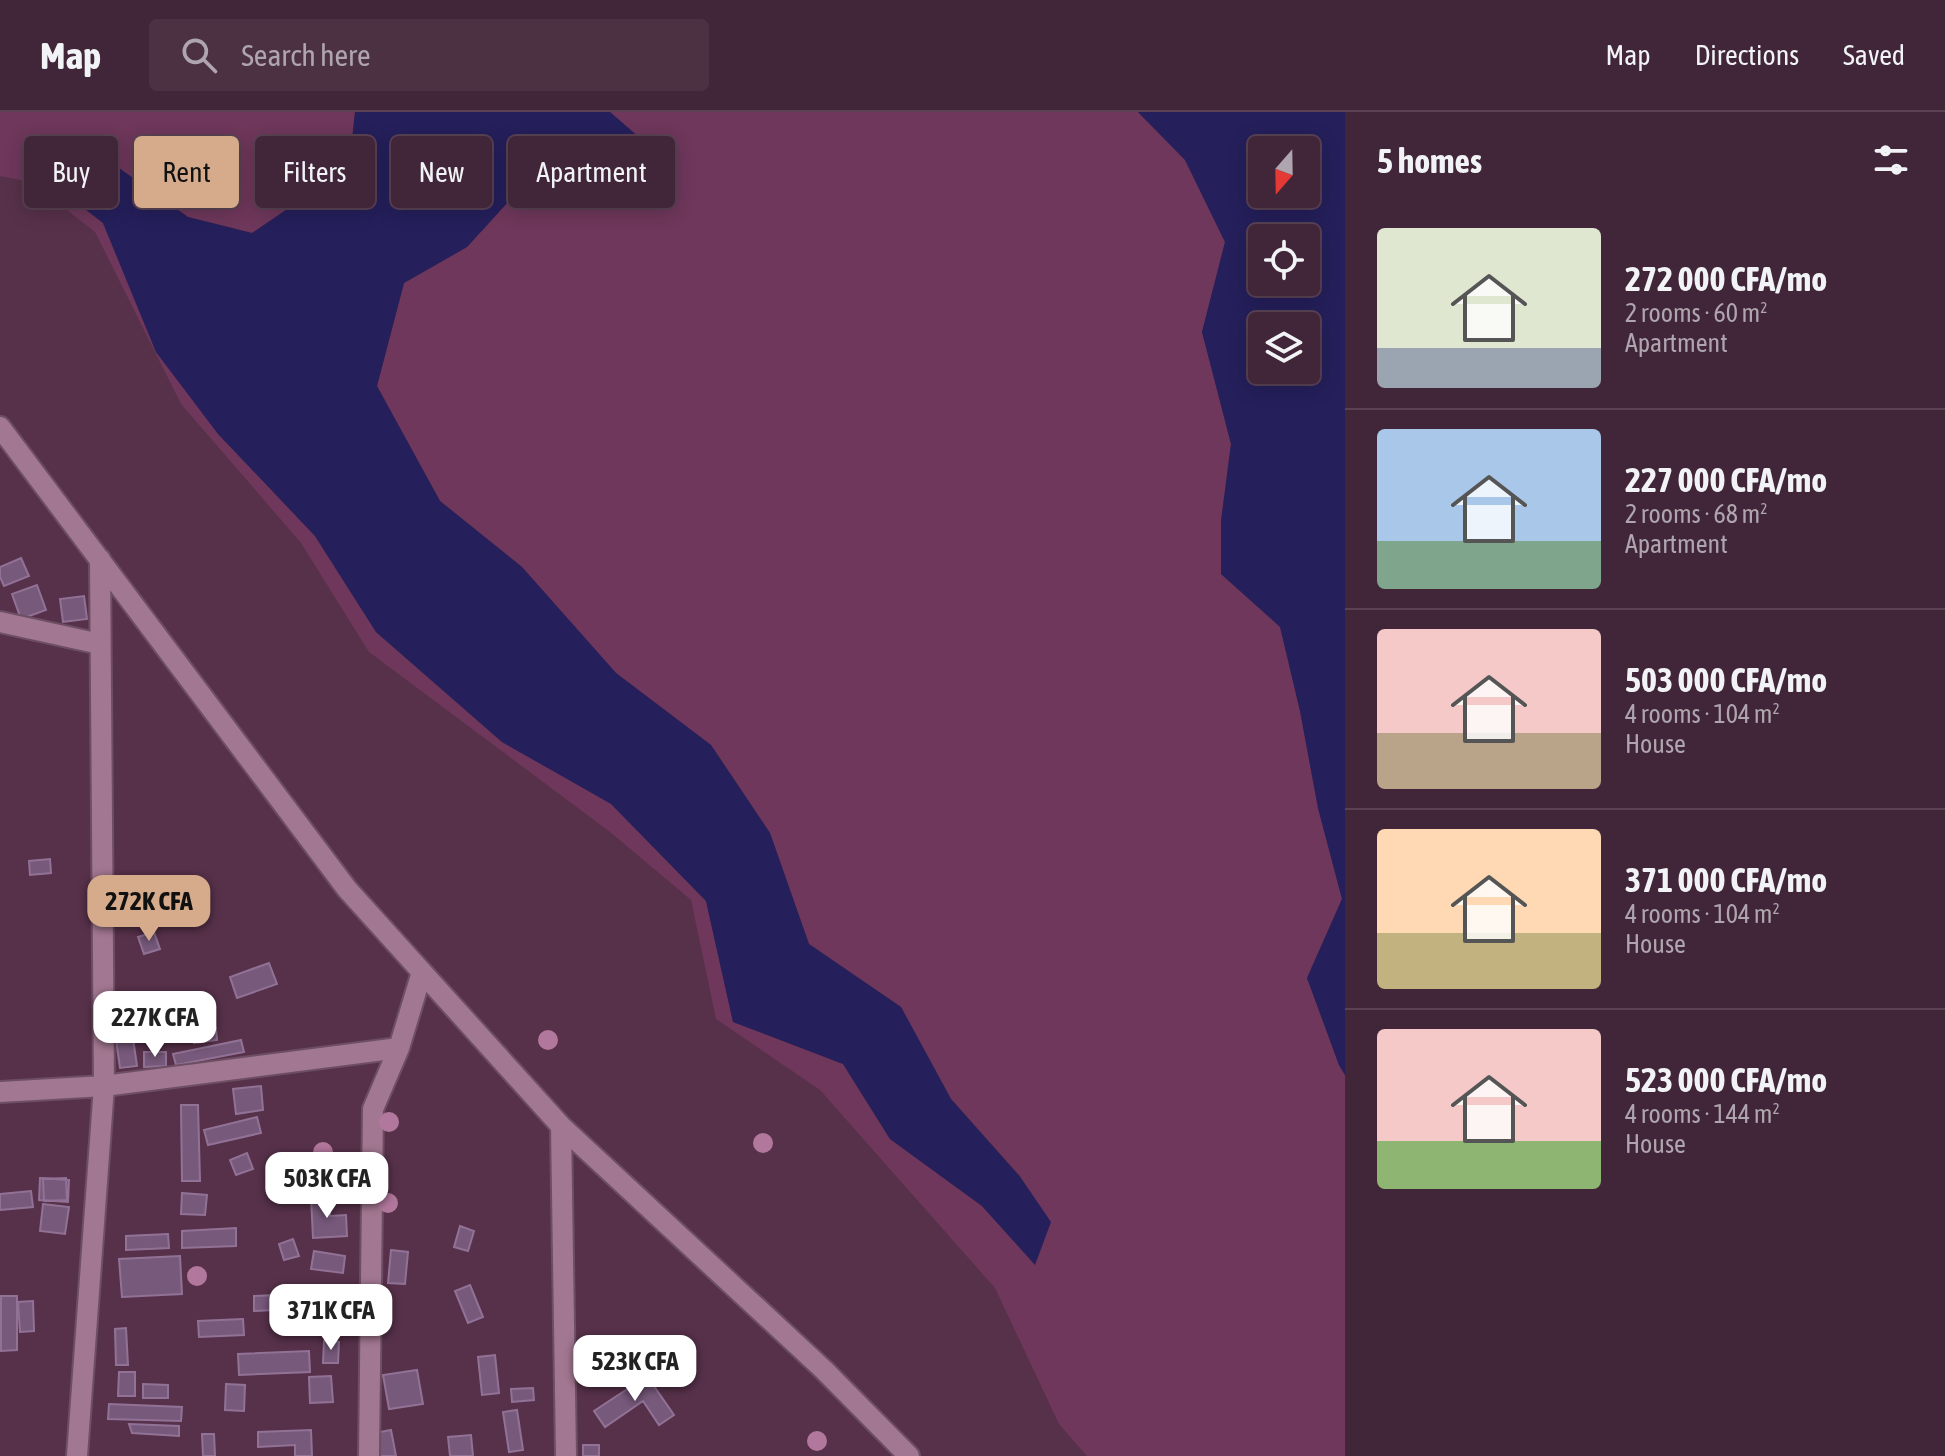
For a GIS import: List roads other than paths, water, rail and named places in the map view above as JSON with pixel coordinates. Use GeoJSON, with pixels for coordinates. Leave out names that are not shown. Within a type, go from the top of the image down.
{"type":"FeatureCollection","features":[{"type":"Feature","properties":{"kind":"street"},"geometry":{"type":"LineString","coordinates":[[0,427],[347,889],[561,1126],[824,1370],[909,1456]]}},
{"type":"Feature","properties":{"kind":"street"},"geometry":{"type":"LineString","coordinates":[[77,1456],[104,1086],[100,559]]}},
{"type":"Feature","properties":{"kind":"street"},"geometry":{"type":"LineString","coordinates":[[0,622],[100,644]]}},
{"type":"Feature","properties":{"kind":"street"},"geometry":{"type":"LineString","coordinates":[[369,1456],[373,1109],[399,1048],[422,972]]}},
{"type":"Feature","properties":{"kind":"street"},"geometry":{"type":"LineString","coordinates":[[0,1092],[104,1086],[399,1048]]}},
{"type":"Feature","properties":{"kind":"street"},"geometry":{"type":"LineString","coordinates":[[561,1126],[566,1456]]}}]}
